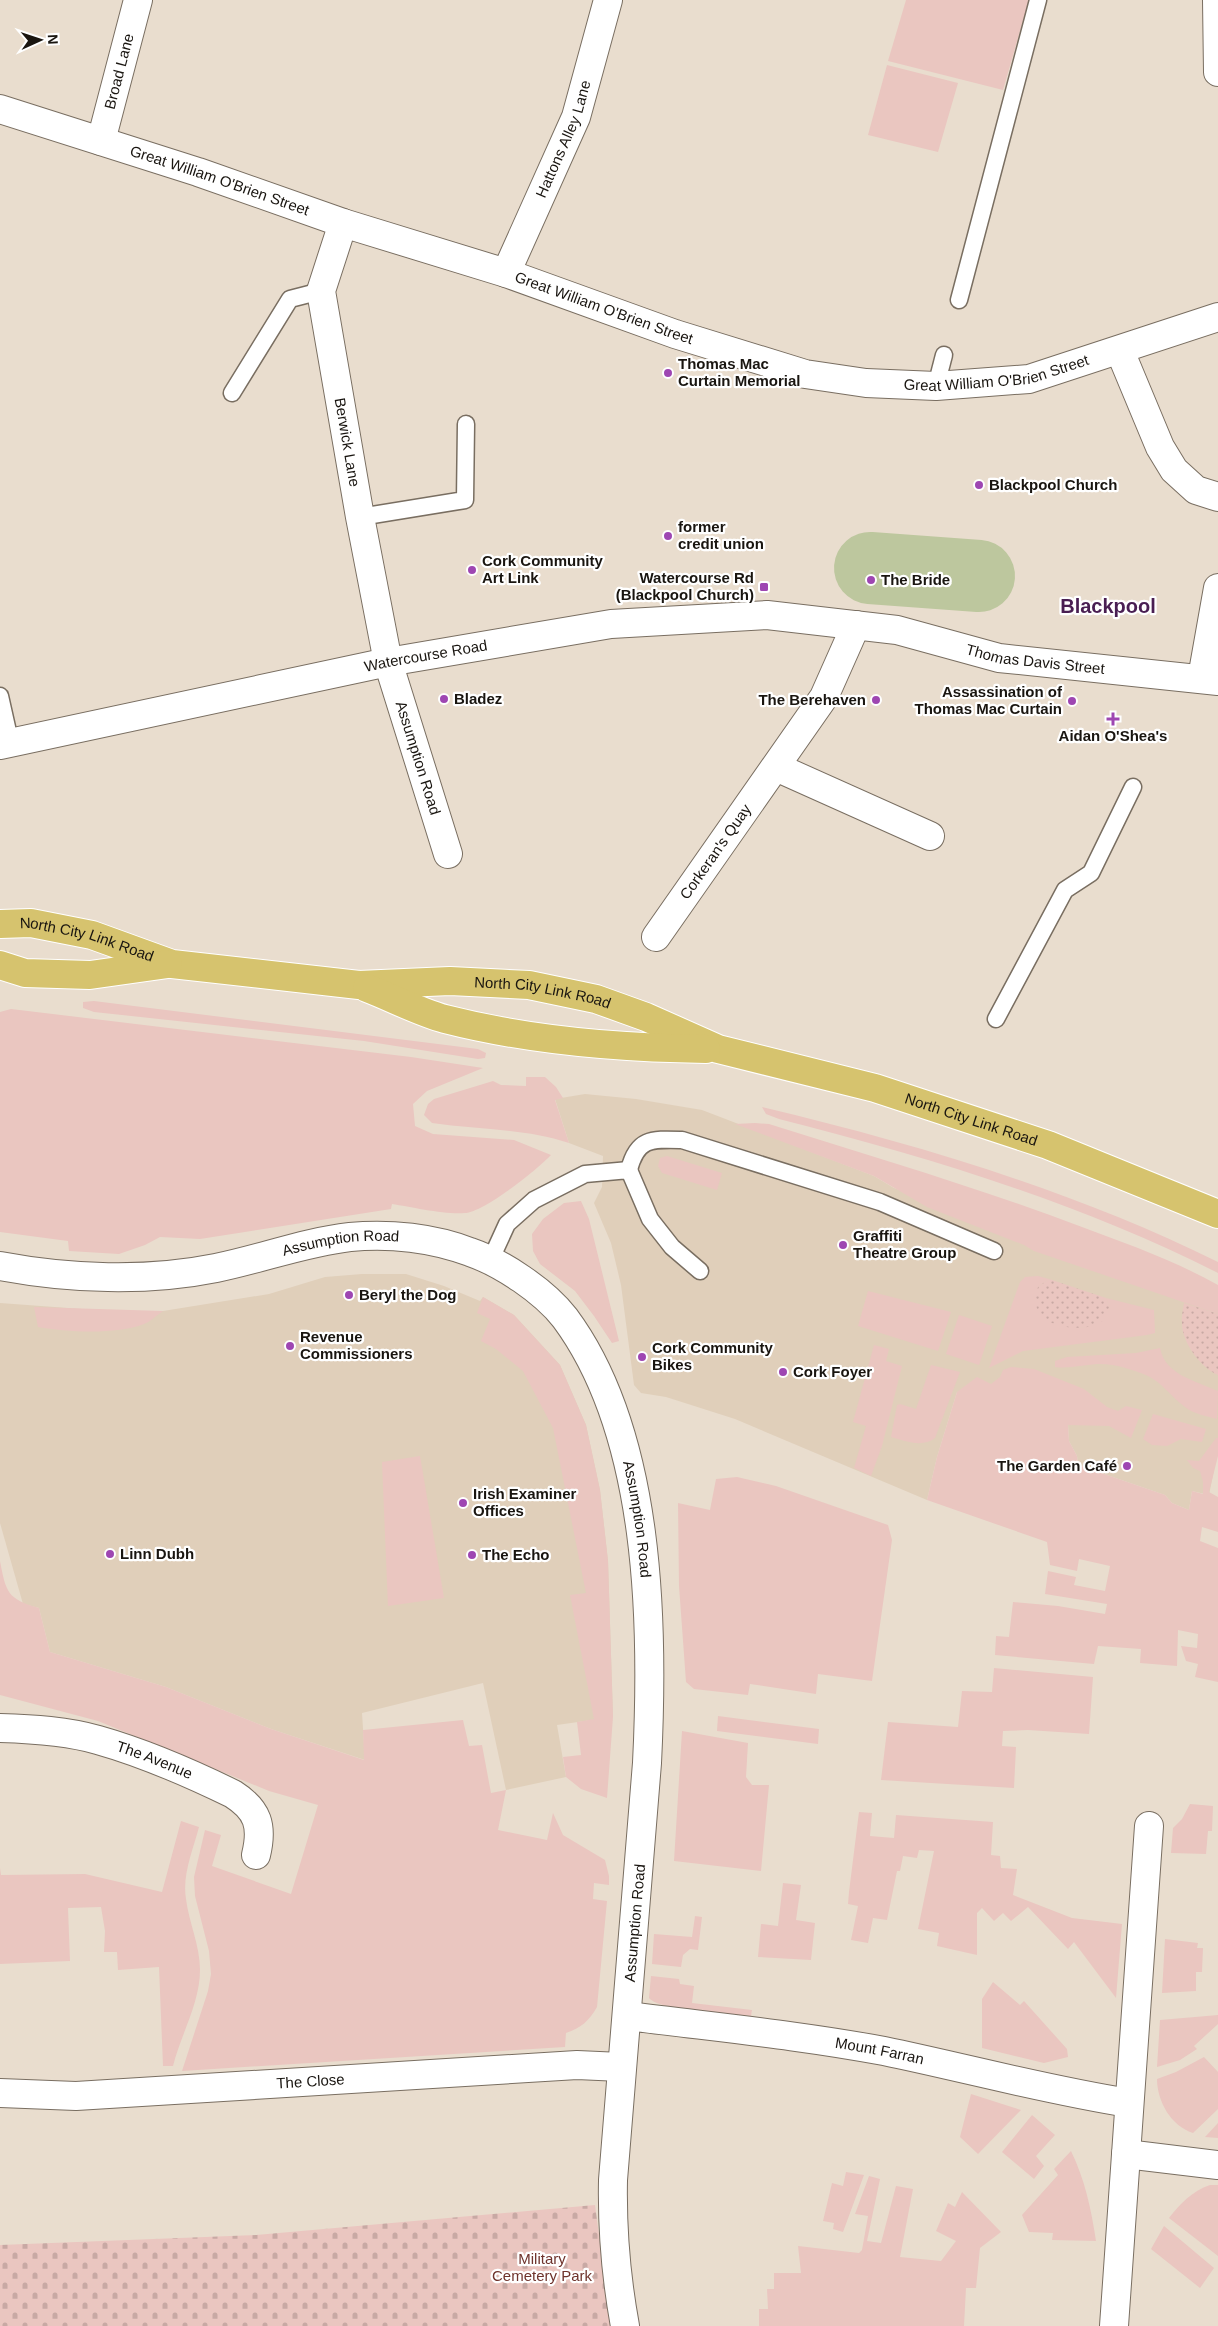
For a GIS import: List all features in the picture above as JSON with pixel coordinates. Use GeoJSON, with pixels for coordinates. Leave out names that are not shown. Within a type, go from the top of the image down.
{"type":"FeatureCollection","features":[{"type":"Feature","properties":{"kind":"highway","name":"North City Link Road"},"geometry":{"type":"LineString","coordinates":[[0,924],[31,923],[92,936],[172,964],[359,985],[450,981],[529,985],[596,998],[646,1017],[718,1049],[875,1088],[1048,1145],[1218,1214]]}},
{"type":"Feature","properties":{"kind":"highway","name":"North City Link Road"},"geometry":{"type":"LineString","coordinates":[[0,965],[25,973],[90,975],[172,964]]}},
{"type":"Feature","properties":{"kind":"highway","name":"North City Link Road"},"geometry":{"type":"LineString","coordinates":[[359,985],[444,1018],[523,1036],[635,1047],[718,1049]]}},
{"type":"Feature","properties":{"kind":"street","name":"Broad Lane"},"geometry":{"type":"LineString","coordinates":[[102,141],[138,0]]}},
{"type":"Feature","properties":{"kind":"street","name":"Hattons Alley Lane"},"geometry":{"type":"LineString","coordinates":[[506,273],[576,117],[608,0]]}},
{"type":"Feature","properties":{"kind":"street"},"geometry":{"type":"LineString","coordinates":[[1217,0],[1218,72]]}},
{"type":"Feature","properties":{"kind":"street","name":"Great William O'Brien Street"},"geometry":{"type":"LineString","coordinates":[[0,109],[198,172],[343,223],[506,273],[675,334],[804,374],[866,383],[936,386],[1029,379],[1120,351],[1218,317]]}},
{"type":"Feature","properties":{"kind":"street","name":"Berwick Lane"},"geometry":{"type":"LineString","coordinates":[[343,223],[321,291],[360,517],[388,662]]}},
{"type":"Feature","properties":{"kind":"street"},"geometry":{"type":"LineString","coordinates":[[1120,351],[1160,447],[1174,470],[1196,490],[1218,498]]}},
{"type":"Feature","properties":{"kind":"street"},"geometry":{"type":"LineString","coordinates":[[1210,679],[1217,591]]}},
{"type":"Feature","properties":{"kind":"street","name":"Watercourse Road"},"geometry":{"type":"LineString","coordinates":[[5,745],[388,662],[611,624],[767,615],[856,625]]}},
{"type":"Feature","properties":{"kind":"street","name":"Thomas Davis Street"},"geometry":{"type":"LineString","coordinates":[[856,625],[897,630],[999,658],[1104,670],[1210,679]]}},
{"type":"Feature","properties":{"kind":"street","name":"Corkeran's Quay"},"geometry":{"type":"LineString","coordinates":[[656,937],[824,697],[856,625]]}},
{"type":"Feature","properties":{"kind":"street","name":"Assumption Road"},"geometry":{"type":"LineString","coordinates":[[388,662],[448,854]]}},
{"type":"Feature","properties":{"kind":"street"},"geometry":{"type":"LineString","coordinates":[[776,767],[930,836]]}},
{"type":"Feature","properties":{"kind":"street","name":"Assumption Road"},"geometry":{"type":"LineString","coordinates":[[0,1266],[64,1275],[162,1276],[213,1269],[325,1241],[361,1237],[396,1237],[440,1242],[491,1260],[530,1285],[563,1316],[590,1357],[613,1410],[634,1495],[645,1582],[650,1697],[628,2016],[612,2180],[612,2226],[618,2290],[625,2326]]}},
{"type":"Feature","properties":{"kind":"street","name":"The Avenue"},"geometry":{"type":"LineString","coordinates":[[0,1728],[29,1728],[97,1740],[137,1754],[233,1794],[248,1804],[256,1819],[260,1837],[256,1855]]}},
{"type":"Feature","properties":{"kind":"street"},"geometry":{"type":"LineString","coordinates":[[1114,2326],[1149,1826]]}},
{"type":"Feature","properties":{"kind":"street","name":"Mount Farran"},"geometry":{"type":"LineString","coordinates":[[628,2016],[841,2044],[1070,2094],[1129,2104]]}},
{"type":"Feature","properties":{"kind":"street","name":"The Close"},"geometry":{"type":"LineString","coordinates":[[0,2093],[76,2096],[577,2065],[622,2067]]}},
{"type":"Feature","properties":{"kind":"street"},"geometry":{"type":"LineString","coordinates":[[1126,2154],[1218,2165]]}},
{"type":"Feature","properties":{"kind":"lane"},"geometry":{"type":"LineString","coordinates":[[959,300],[1038,0]]}},
{"type":"Feature","properties":{"kind":"lane"},"geometry":{"type":"LineString","coordinates":[[232,393],[290,298],[321,291]]}},
{"type":"Feature","properties":{"kind":"lane"},"geometry":{"type":"LineString","coordinates":[[936,386],[944,355]]}},
{"type":"Feature","properties":{"kind":"lane"},"geometry":{"type":"LineString","coordinates":[[360,517],[465,500],[466,424]]}},
{"type":"Feature","properties":{"kind":"lane"},"geometry":{"type":"LineString","coordinates":[[0,696],[5,745]]}},
{"type":"Feature","properties":{"kind":"lane"},"geometry":{"type":"LineString","coordinates":[[996,1019],[1065,890],[1091,873],[1133,787]]}},
{"type":"Feature","properties":{"kind":"lane"},"geometry":{"type":"LineString","coordinates":[[700,1271],[672,1247],[650,1219],[629,1170],[634,1152],[644,1144],[660,1139],[682,1140],[880,1202],[994,1251]]}},
{"type":"Feature","properties":{"kind":"lane"},"geometry":{"type":"LineString","coordinates":[[491,1260],[507,1224],[534,1200],[585,1174],[629,1170]]}},
{"type":"Feature","properties":{"kind":"shaded area"},"geometry":{"type":"Polygon","coordinates":[[[585,1094],[636,1099],[702,1110],[874,1176],[894,1188],[1218,1307],[1218,1449],[1209,1495],[1192,1491],[1189,1510],[1172,1503],[1165,1495],[1078,1465],[1077,1456],[1069,1441],[1068,1424],[991,1384],[957,1392],[937,1457],[927,1500],[735,1419],[666,1397],[641,1393],[634,1385],[621,1285],[611,1243],[594,1203],[602,1187],[603,1156],[569,1143],[555,1099],[585,1094]]]}},
{"type":"Feature","properties":{"kind":"shaded area"},"geometry":{"type":"Polygon","coordinates":[[[362,1274],[406,1274],[444,1286],[480,1301],[483,1297],[514,1315],[560,1365],[586,1425],[600,1490],[608,1561],[613,1717],[557,1725],[566,1777],[506,1790],[483,1683],[362,1713],[365,1760],[271,1729],[166,1687],[50,1652],[39,1608],[23,1604],[0,1523],[0,1303],[109,1311],[163,1311],[269,1294],[325,1277],[362,1274]]]}},
{"type":"Feature","properties":{"kind":"green space"},"geometry":{"type":"Polygon","coordinates":[[[906,0],[1029,0],[1003,90],[888,61],[906,0]]]}},
{"type":"Feature","properties":{"kind":"green space"},"geometry":{"type":"Polygon","coordinates":[[[887,65],[958,83],[938,152],[868,135],[887,65]]]}},
{"type":"Feature","properties":{"kind":"green space"},"geometry":{"type":"Polygon","coordinates":[[[94,1001],[478,1049],[486,1053],[485,1058],[478,1059],[364,1041],[94,1012],[83,1008],[83,1002],[94,1001]]]}},
{"type":"Feature","properties":{"kind":"green space"},"geometry":{"type":"Polygon","coordinates":[[[11,1009],[411,1057],[483,1068],[427,1091],[413,1104],[415,1126],[433,1134],[514,1140],[551,1155],[523,1180],[497,1198],[474,1211],[465,1213],[439,1212],[392,1204],[391,1209],[200,1239],[160,1237],[145,1245],[119,1254],[69,1251],[68,1241],[0,1232],[0,1012],[11,1009]]]}},
{"type":"Feature","properties":{"kind":"green space"},"geometry":{"type":"Polygon","coordinates":[[[526,1077],[545,1077],[556,1087],[563,1098],[555,1100],[569,1143],[518,1132],[432,1123],[424,1115],[428,1104],[434,1099],[493,1081],[501,1085],[526,1086],[526,1077]]]}},
{"type":"Feature","properties":{"kind":"green space"},"geometry":{"type":"Polygon","coordinates":[[[762,1107],[820,1121],[937,1154],[1052,1192],[1164,1236],[1218,1262],[1218,1273],[1166,1248],[1058,1204],[947,1166],[779,1119],[766,1114],[762,1107]]]}},
{"type":"Feature","properties":{"kind":"green space"},"geometry":{"type":"Polygon","coordinates":[[[735,1124],[769,1124],[965,1186],[1151,1253],[1218,1285],[1218,1314],[1034,1251],[1024,1245],[927,1207],[874,1176],[735,1124]]]}},
{"type":"Feature","properties":{"kind":"green space"},"geometry":{"type":"Polygon","coordinates":[[[667,1156],[722,1173],[717,1190],[662,1173],[658,1166],[660,1158],[667,1156]]]}},
{"type":"Feature","properties":{"kind":"green space"},"geometry":{"type":"Polygon","coordinates":[[[581,1201],[589,1219],[619,1341],[612,1343],[575,1291],[540,1264],[533,1251],[532,1234],[543,1219],[564,1203],[581,1201]]]}},
{"type":"Feature","properties":{"kind":"green space"},"geometry":{"type":"Polygon","coordinates":[[[1038,1276],[1049,1279],[1038,1287],[1080,1328],[1094,1324],[1104,1317],[1110,1308],[1106,1298],[1154,1310],[1155,1333],[1023,1351],[989,1368],[1020,1282],[1025,1277],[1038,1276]]]}},
{"type":"Feature","properties":{"kind":"green space"},"geometry":{"type":"Polygon","coordinates":[[[1049,1279],[1106,1298],[1110,1308],[1105,1318],[1096,1325],[1073,1328],[1064,1327],[1042,1317],[1036,1305],[1038,1287],[1049,1279]]]}},
{"type":"Feature","properties":{"kind":"green space"},"geometry":{"type":"Polygon","coordinates":[[[868,1291],[951,1312],[938,1351],[858,1326],[868,1291]]]}},
{"type":"Feature","properties":{"kind":"green space"},"geometry":{"type":"Polygon","coordinates":[[[483,1297],[514,1315],[560,1365],[586,1425],[600,1490],[608,1561],[613,1717],[607,1798],[581,1789],[566,1777],[563,1757],[581,1755],[577,1722],[594,1719],[570,1595],[586,1593],[553,1428],[523,1371],[496,1349],[481,1341],[490,1319],[477,1313],[483,1297]]]}},
{"type":"Feature","properties":{"kind":"green space"},"geometry":{"type":"Polygon","coordinates":[[[1184,1303],[1218,1314],[1218,1375],[1199,1361],[1185,1339],[1182,1321],[1184,1303]]]}},
{"type":"Feature","properties":{"kind":"green space"},"geometry":{"type":"Polygon","coordinates":[[[34,1307],[163,1311],[146,1323],[133,1327],[91,1332],[38,1327],[34,1307]]]}},
{"type":"Feature","properties":{"kind":"green space"},"geometry":{"type":"Polygon","coordinates":[[[959,1315],[992,1326],[979,1365],[946,1354],[959,1315]]]}},
{"type":"Feature","properties":{"kind":"green space"},"geometry":{"type":"Polygon","coordinates":[[[874,1345],[889,1349],[886,1361],[902,1366],[882,1446],[871,1476],[854,1468],[866,1426],[853,1422],[874,1345]]]}},
{"type":"Feature","properties":{"kind":"green space"},"geometry":{"type":"Polygon","coordinates":[[[1160,1348],[1168,1365],[1175,1371],[1218,1391],[1217,1419],[1189,1409],[1152,1378],[1116,1365],[1092,1364],[1055,1367],[1055,1361],[1067,1357],[1136,1353],[1160,1348]]]}},
{"type":"Feature","properties":{"kind":"green space"},"geometry":{"type":"Polygon","coordinates":[[[931,1365],[960,1372],[935,1438],[925,1443],[919,1443],[891,1437],[897,1405],[900,1404],[916,1409],[931,1365]]]}},
{"type":"Feature","properties":{"kind":"green space"},"geometry":{"type":"Polygon","coordinates":[[[1011,1367],[1034,1369],[1084,1389],[1107,1407],[1118,1411],[1126,1406],[1142,1410],[1131,1438],[1109,1426],[1068,1425],[1069,1441],[1077,1456],[1078,1465],[1165,1495],[1172,1503],[1189,1510],[1192,1491],[1203,1494],[1203,1482],[1200,1471],[1193,1468],[1187,1460],[1199,1461],[1216,1438],[1218,1438],[1218,1456],[1209,1492],[1218,1497],[1218,1532],[1202,1527],[1200,1541],[1218,1548],[1218,1682],[1195,1677],[1198,1664],[1186,1661],[1181,1646],[1197,1648],[1198,1634],[1178,1630],[1177,1666],[1140,1663],[1141,1649],[1098,1646],[1094,1664],[995,1655],[996,1636],[1009,1637],[1013,1602],[1058,1606],[1105,1614],[1107,1604],[1045,1594],[1048,1571],[1076,1577],[1074,1585],[1105,1591],[1110,1566],[1079,1559],[1077,1571],[1050,1565],[1047,1542],[927,1500],[937,1457],[957,1392],[977,1377],[991,1384],[1000,1377],[1003,1370],[1011,1367]]]}},
{"type":"Feature","properties":{"kind":"green space"},"geometry":{"type":"Polygon","coordinates":[[[1153,1414],[1206,1429],[1202,1442],[1181,1439],[1167,1446],[1152,1445],[1143,1439],[1153,1414]]]}},
{"type":"Feature","properties":{"kind":"green space"},"geometry":{"type":"Polygon","coordinates":[[[420,1456],[444,1598],[388,1606],[382,1462],[420,1456]]]}},
{"type":"Feature","properties":{"kind":"green space"},"geometry":{"type":"Polygon","coordinates":[[[737,1477],[776,1486],[888,1525],[892,1540],[872,1681],[818,1674],[816,1694],[750,1684],[748,1695],[694,1689],[686,1682],[679,1586],[678,1503],[710,1510],[716,1479],[737,1477]]]}},
{"type":"Feature","properties":{"kind":"green space"},"geometry":{"type":"Polygon","coordinates":[[[0,1561],[4,1580],[10,1593],[20,1601],[39,1608],[50,1652],[166,1687],[271,1729],[364,1760],[363,1730],[463,1720],[469,1746],[482,1745],[491,1793],[506,1790],[498,1830],[547,1840],[553,1813],[563,1835],[605,1860],[609,1885],[594,1883],[593,1899],[607,1901],[597,2007],[591,2016],[576,2029],[566,2033],[565,2047],[182,2071],[208,1991],[211,1974],[209,1951],[195,1896],[194,1877],[205,1830],[221,1835],[212,1866],[291,1894],[318,1805],[269,1791],[98,1721],[0,1695],[0,1561]]]}},
{"type":"Feature","properties":{"kind":"green space"},"geometry":{"type":"Polygon","coordinates":[[[994,1668],[1093,1677],[1089,1734],[1028,1730],[1003,1731],[1002,1746],[1016,1747],[1014,1788],[881,1780],[888,1722],[958,1727],[962,1691],[992,1692],[994,1668]]]}},
{"type":"Feature","properties":{"kind":"green space"},"geometry":{"type":"Polygon","coordinates":[[[718,1716],[819,1729],[818,1744],[717,1731],[718,1716]]]}},
{"type":"Feature","properties":{"kind":"green space"},"geometry":{"type":"Polygon","coordinates":[[[682,1731],[748,1743],[746,1777],[752,1785],[769,1785],[761,1871],[674,1861],[682,1731]]]}},
{"type":"Feature","properties":{"kind":"green space"},"geometry":{"type":"Polygon","coordinates":[[[1190,1804],[1213,1806],[1212,1831],[1208,1831],[1206,1854],[1171,1853],[1173,1828],[1182,1819],[1190,1804]]]}},
{"type":"Feature","properties":{"kind":"green space"},"geometry":{"type":"Polygon","coordinates":[[[859,1812],[872,1813],[870,1836],[894,1838],[896,1815],[993,1822],[991,1855],[1000,1856],[1001,1868],[1017,1869],[1013,1895],[1072,1918],[1122,1924],[1116,1998],[1074,1942],[1068,1949],[1028,1907],[1011,1921],[1003,1913],[994,1921],[982,1908],[977,1913],[977,1955],[937,1946],[939,1933],[918,1929],[934,1851],[919,1850],[917,1858],[903,1856],[900,1871],[897,1871],[887,1920],[873,1918],[868,1943],[851,1940],[858,1906],[848,1904],[859,1812]]]}},
{"type":"Feature","properties":{"kind":"green space"},"geometry":{"type":"Polygon","coordinates":[[[181,1821],[199,1827],[189,1863],[185,1890],[187,1908],[200,1961],[200,1970],[194,2006],[173,2066],[163,2066],[159,1967],[118,1970],[117,1952],[104,1952],[105,1931],[101,1907],[68,1908],[70,1961],[0,1964],[0,1868],[1,1875],[85,1874],[162,1892],[181,1821]]]}},
{"type":"Feature","properties":{"kind":"green space"},"geometry":{"type":"Polygon","coordinates":[[[783,1883],[801,1885],[796,1920],[815,1923],[811,1960],[758,1957],[761,1924],[778,1926],[783,1883]]]}},
{"type":"Feature","properties":{"kind":"green space"},"geometry":{"type":"Polygon","coordinates":[[[695,1916],[702,1917],[698,1950],[690,1949],[683,1955],[681,1967],[652,1964],[654,1934],[692,1937],[695,1916]]]}},
{"type":"Feature","properties":{"kind":"green space"},"geometry":{"type":"Polygon","coordinates":[[[1165,1939],[1198,1943],[1197,1948],[1203,1948],[1202,1972],[1196,1972],[1196,1991],[1162,1993],[1165,1939]]]}},
{"type":"Feature","properties":{"kind":"green space"},"geometry":{"type":"Polygon","coordinates":[[[651,1976],[679,1979],[680,1984],[694,1986],[692,2003],[752,2010],[751,2016],[681,2009],[656,2002],[649,1998],[651,1976]]]}},
{"type":"Feature","properties":{"kind":"green space"},"geometry":{"type":"Polygon","coordinates":[[[993,1982],[1020,2005],[1024,2001],[1067,2049],[1068,2057],[1044,2063],[982,2048],[982,1999],[993,1982]]]}},
{"type":"Feature","properties":{"kind":"green space"},"geometry":{"type":"Polygon","coordinates":[[[1218,2015],[1218,2024],[1194,2046],[1197,2049],[1180,2060],[1157,2067],[1160,2020],[1218,2015]]]}},
{"type":"Feature","properties":{"kind":"green space"},"geometry":{"type":"Polygon","coordinates":[[[1204,2057],[1218,2072],[1218,2109],[1193,2133],[1178,2125],[1167,2112],[1160,2096],[1157,2079],[1176,2072],[1204,2057]]]}},
{"type":"Feature","properties":{"kind":"green space"},"geometry":{"type":"Polygon","coordinates":[[[971,2094],[1021,2110],[978,2154],[960,2137],[971,2094]]]}},
{"type":"Feature","properties":{"kind":"green space"},"geometry":{"type":"Polygon","coordinates":[[[1032,2115],[1055,2135],[1036,2156],[1044,2166],[1034,2179],[1002,2152],[1032,2115]]]}},
{"type":"Feature","properties":{"kind":"green space"},"geometry":{"type":"Polygon","coordinates":[[[1218,2123],[1218,2138],[1205,2137],[1218,2123]]]}},
{"type":"Feature","properties":{"kind":"green space"},"geometry":{"type":"Polygon","coordinates":[[[1071,2151],[1087,2194],[1096,2241],[1052,2240],[1053,2233],[1029,2232],[1022,2215],[1058,2175],[1054,2169],[1071,2151]]]}},
{"type":"Feature","properties":{"kind":"green space"},"geometry":{"type":"Polygon","coordinates":[[[846,2172],[864,2175],[843,2232],[833,2229],[834,2223],[823,2221],[832,2183],[843,2186],[846,2172]]]}},
{"type":"Feature","properties":{"kind":"green space"},"geometry":{"type":"Polygon","coordinates":[[[869,2176],[880,2179],[867,2241],[881,2243],[896,2186],[913,2189],[900,2257],[941,2261],[956,2241],[936,2231],[948,2203],[955,2207],[962,2192],[1001,2232],[980,2248],[976,2288],[966,2288],[964,2326],[759,2326],[759,2309],[768,2309],[767,2289],[774,2289],[774,2273],[801,2273],[798,2246],[859,2253],[862,2250],[868,2216],[855,2214],[869,2176]]]}},
{"type":"Feature","properties":{"kind":"green space"},"geometry":{"type":"Polygon","coordinates":[[[1210,2185],[1218,2185],[1218,2256],[1169,2218],[1187,2198],[1210,2185]]]}},
{"type":"Feature","properties":{"kind":"green space","name":"Military Cemetery Park"},"geometry":{"type":"Polygon","coordinates":[[[595,2205],[611,2326],[0,2326],[0,2245],[256,2235],[595,2205]]]}},
{"type":"Feature","properties":{"kind":"green space"},"geometry":{"type":"Polygon","coordinates":[[[1164,2226],[1214,2268],[1200,2288],[1151,2249],[1164,2226]]]}},
{"type":"Feature","properties":{"kind":"waterway"},"geometry":{"type":"LineString","coordinates":[[870,568],[979,576]]}},
{"type":"Feature","properties":{"kind":"place","name":"Thomas Mac Curtain Memorial"},"geometry":{"type":"Point","coordinates":[668,373]}},
{"type":"Feature","properties":{"kind":"place","name":"Blackpool Church"},"geometry":{"type":"Point","coordinates":[979,485]}},
{"type":"Feature","properties":{"kind":"place","name":"former credit union"},"geometry":{"type":"Point","coordinates":[668,536]}},
{"type":"Feature","properties":{"kind":"place","name":"Cork Community Art Link"},"geometry":{"type":"Point","coordinates":[472,570]}},
{"type":"Feature","properties":{"kind":"place","name":"The Bride"},"geometry":{"type":"Point","coordinates":[871,580]}},
{"type":"Feature","properties":{"kind":"place","name":"Watercourse Rd (Blackpool Church)"},"geometry":{"type":"Point","coordinates":[764,587]}},
{"type":"Feature","properties":{"kind":"place","name":"Bladez"},"geometry":{"type":"Point","coordinates":[444,699]}},
{"type":"Feature","properties":{"kind":"place","name":"The Berehaven"},"geometry":{"type":"Point","coordinates":[876,700]}},
{"type":"Feature","properties":{"kind":"place","name":"Assassination of Thomas Mac Curtain"},"geometry":{"type":"Point","coordinates":[1072,701]}},
{"type":"Feature","properties":{"kind":"place","name":"Aidan O'Shea's"},"geometry":{"type":"Point","coordinates":[1113,719]}},
{"type":"Feature","properties":{"kind":"place","name":"Graffiti Theatre Group"},"geometry":{"type":"Point","coordinates":[843,1245]}},
{"type":"Feature","properties":{"kind":"place","name":"Beryl the Dog"},"geometry":{"type":"Point","coordinates":[349,1295]}},
{"type":"Feature","properties":{"kind":"place","name":"Revenue Commissioners"},"geometry":{"type":"Point","coordinates":[290,1346]}},
{"type":"Feature","properties":{"kind":"place","name":"Cork Community Bikes"},"geometry":{"type":"Point","coordinates":[642,1357]}},
{"type":"Feature","properties":{"kind":"place","name":"Cork Foyer"},"geometry":{"type":"Point","coordinates":[783,1372]}},
{"type":"Feature","properties":{"kind":"place","name":"The Garden Café"},"geometry":{"type":"Point","coordinates":[1127,1466]}},
{"type":"Feature","properties":{"kind":"place","name":"Irish Examiner Offices"},"geometry":{"type":"Point","coordinates":[463,1503]}},
{"type":"Feature","properties":{"kind":"place","name":"Linn Dubh"},"geometry":{"type":"Point","coordinates":[110,1554]}},
{"type":"Feature","properties":{"kind":"place","name":"The Echo"},"geometry":{"type":"Point","coordinates":[472,1555]}},
{"type":"Feature","properties":{"kind":"district","name":"Blackpool"},"geometry":{"type":"Point","coordinates":[1108,606]}}]}
